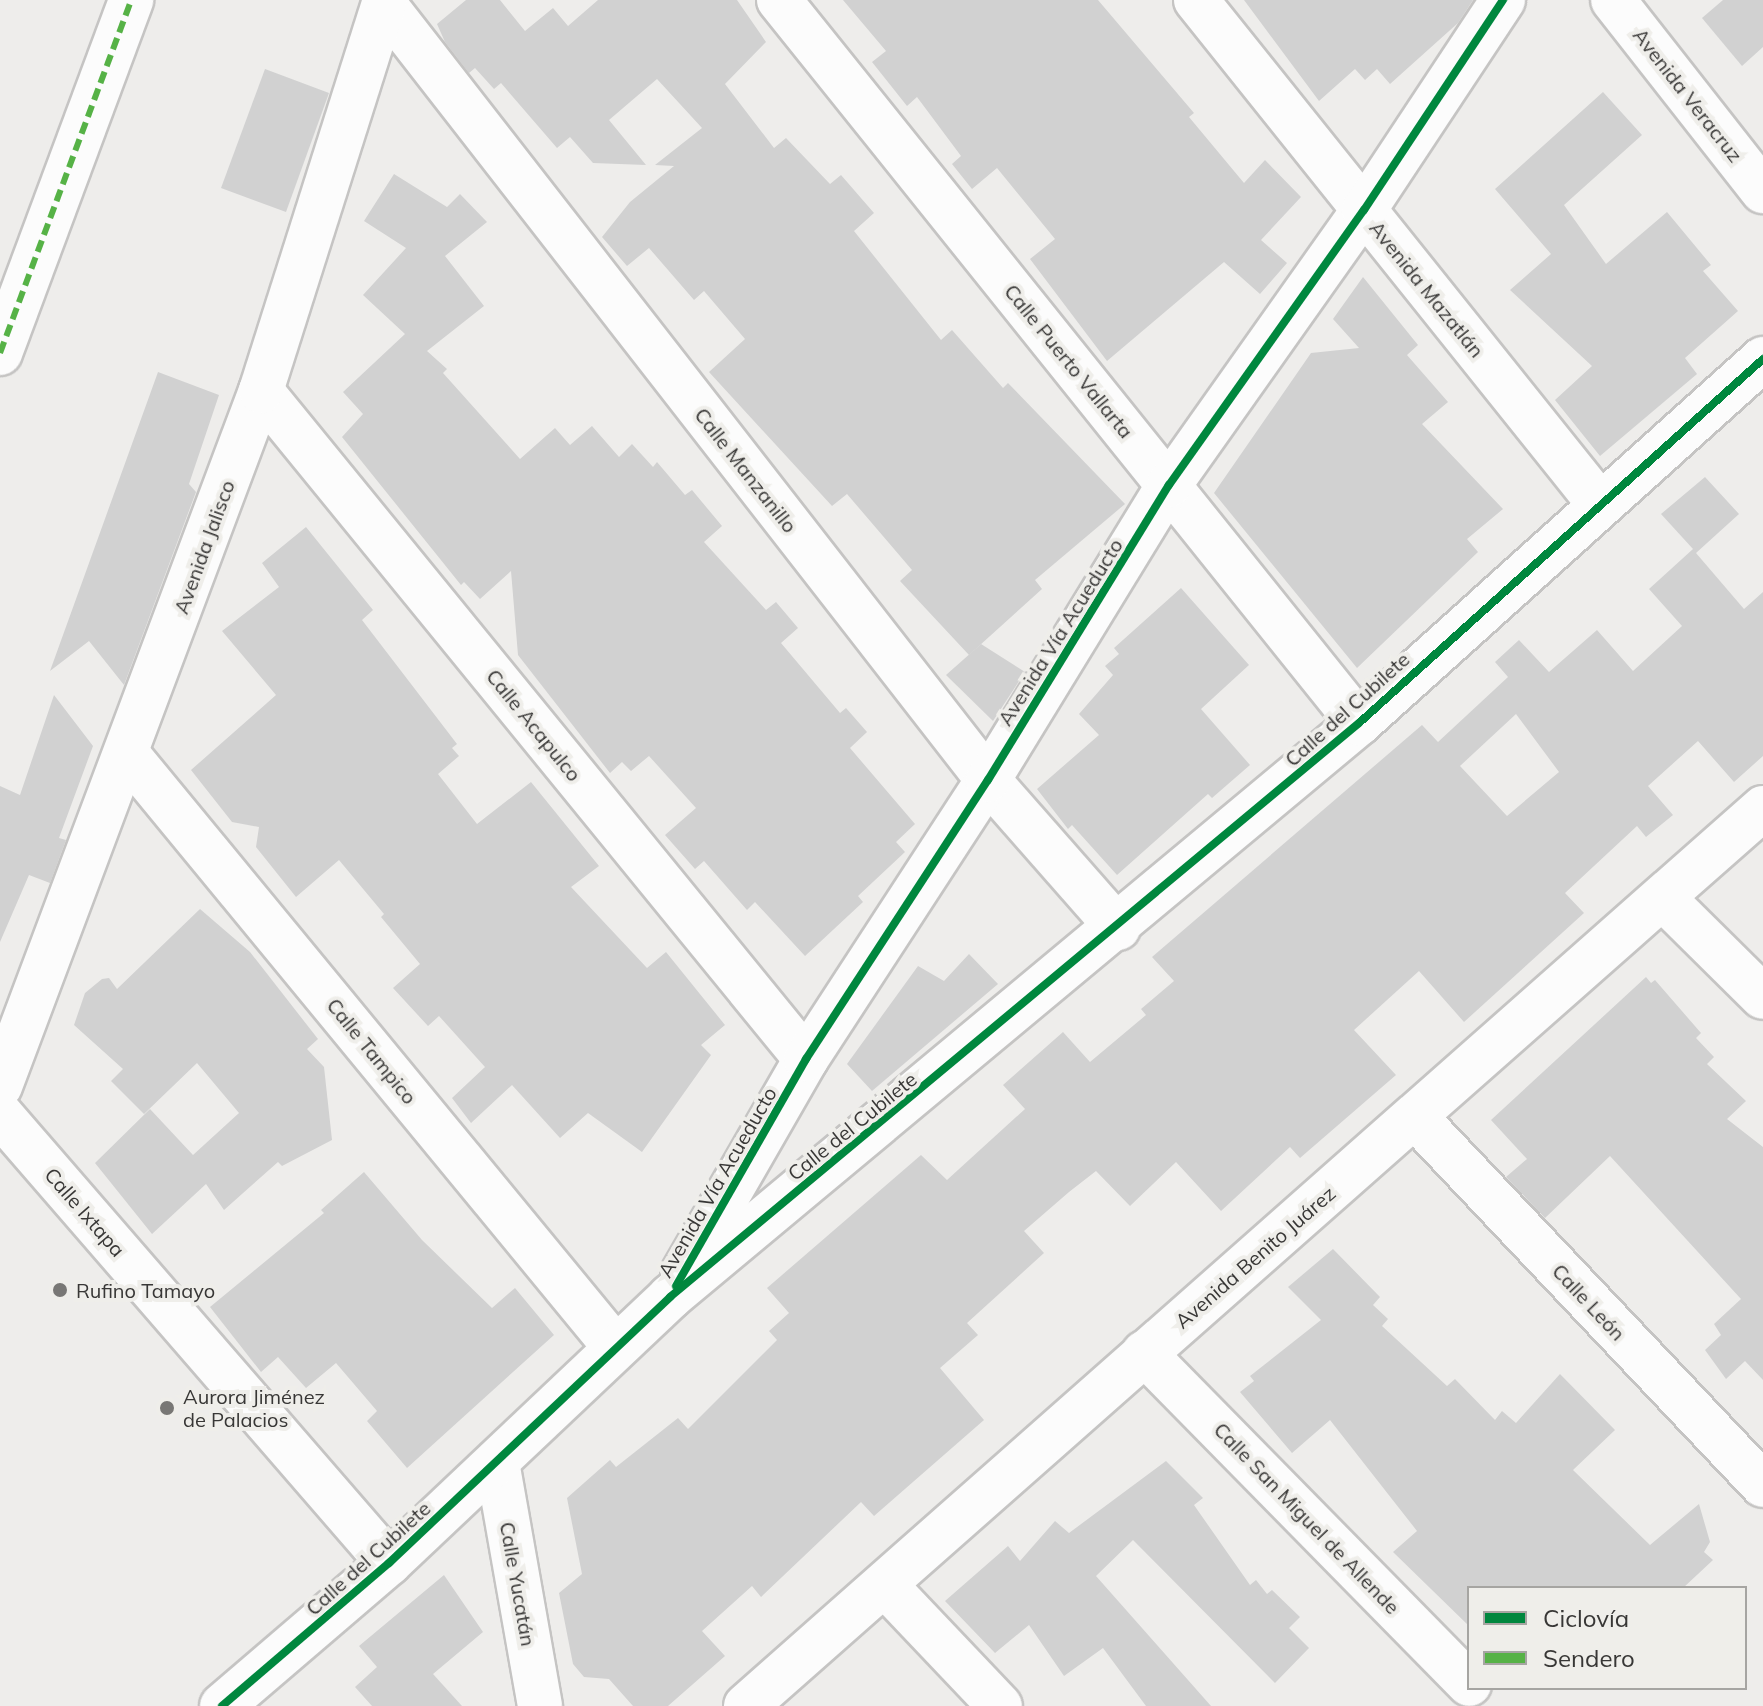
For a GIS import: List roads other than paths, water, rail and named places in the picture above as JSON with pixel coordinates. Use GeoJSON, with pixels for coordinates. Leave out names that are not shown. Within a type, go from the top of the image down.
{"type":"FeatureCollection","features":[{"type":"Feature","properties":{"kind":"street"},"geometry":{"type":"LineString","coordinates":[[0,353],[131,0]]}},
{"type":"Feature","properties":{"kind":"street","name":"Calle Puerto Vallarta"},"geometry":{"type":"LineString","coordinates":[[779,0],[1359,723]]}},
{"type":"Feature","properties":{"kind":"street","name":"Avenida Mazatlán"},"geometry":{"type":"LineString","coordinates":[[1196,0],[1598,502]]}},
{"type":"Feature","properties":{"kind":"street","name":"Avenida Vía Acueducto"},"geometry":{"type":"LineString","coordinates":[[670,1297],[806,1059],[988,780],[1169,485],[1364,210],[1503,0]]}},
{"type":"Feature","properties":{"kind":"street","name":"Avenida Veracruz"},"geometry":{"type":"LineString","coordinates":[[1613,0],[1763,191]]}},
{"type":"Feature","properties":{"kind":"street","name":"Avenida Jalisco"},"geometry":{"type":"LineString","coordinates":[[0,1086],[261,391],[385,2]]}},
{"type":"Feature","properties":{"kind":"street","name":"Calle Manzanillo"},"geometry":{"type":"LineString","coordinates":[[385,2],[988,780],[1118,928]]}},
{"type":"Feature","properties":{"kind":"street","name":"Calle del Cubilete"},"geometry":{"type":"LineString","coordinates":[[222,1706],[389,1563],[670,1297],[1118,928],[1359,723],[1598,502],[1763,359]]}},
{"type":"Feature","properties":{"kind":"street","name":"Calle Acapulco"},"geometry":{"type":"LineString","coordinates":[[261,391],[806,1059]]}},
{"type":"Feature","properties":{"kind":"street","name":"Calle Tampico"},"geometry":{"type":"LineString","coordinates":[[127,754],[616,1348]]}},
{"type":"Feature","properties":{"kind":"street","name":"Avenida Benito Juárez"},"geometry":{"type":"LineString","coordinates":[[746,1706],[1144,1353],[1416,1118],[1763,808]]}},
{"type":"Feature","properties":{"kind":"street"},"geometry":{"type":"LineString","coordinates":[[1664,899],[1763,997]]}},
{"type":"Feature","properties":{"kind":"street","name":"Calle Ixtapa"},"geometry":{"type":"LineString","coordinates":[[0,1114],[389,1563]]}},
{"type":"Feature","properties":{"kind":"street","name":"Calle León"},"geometry":{"type":"LineString","coordinates":[[1416,1118],[1763,1485]]}},
{"type":"Feature","properties":{"kind":"street","name":"Calle San Miguel de Allende"},"geometry":{"type":"LineString","coordinates":[[1144,1353],[1467,1682]]}},
{"type":"Feature","properties":{"kind":"street","name":"Calle Yucatán"},"geometry":{"type":"LineString","coordinates":[[497,1462],[540,1706]]}},
{"type":"Feature","properties":{"kind":"street"},"geometry":{"type":"LineString","coordinates":[[885,1585],[1000,1706]]}},
{"type":"Feature","properties":{"kind":"street"},"geometry":{"type":"LineString","coordinates":[[1475,1690],[1491,1706]]}},
{"type":"Feature","properties":{"kind":"place","name":"Rufino Tamayo"},"geometry":{"type":"Point","coordinates":[60,1290]}},
{"type":"Feature","properties":{"kind":"place","name":"Aurora Jiménez de Palacios"},"geometry":{"type":"Point","coordinates":[167,1408]}}]}
